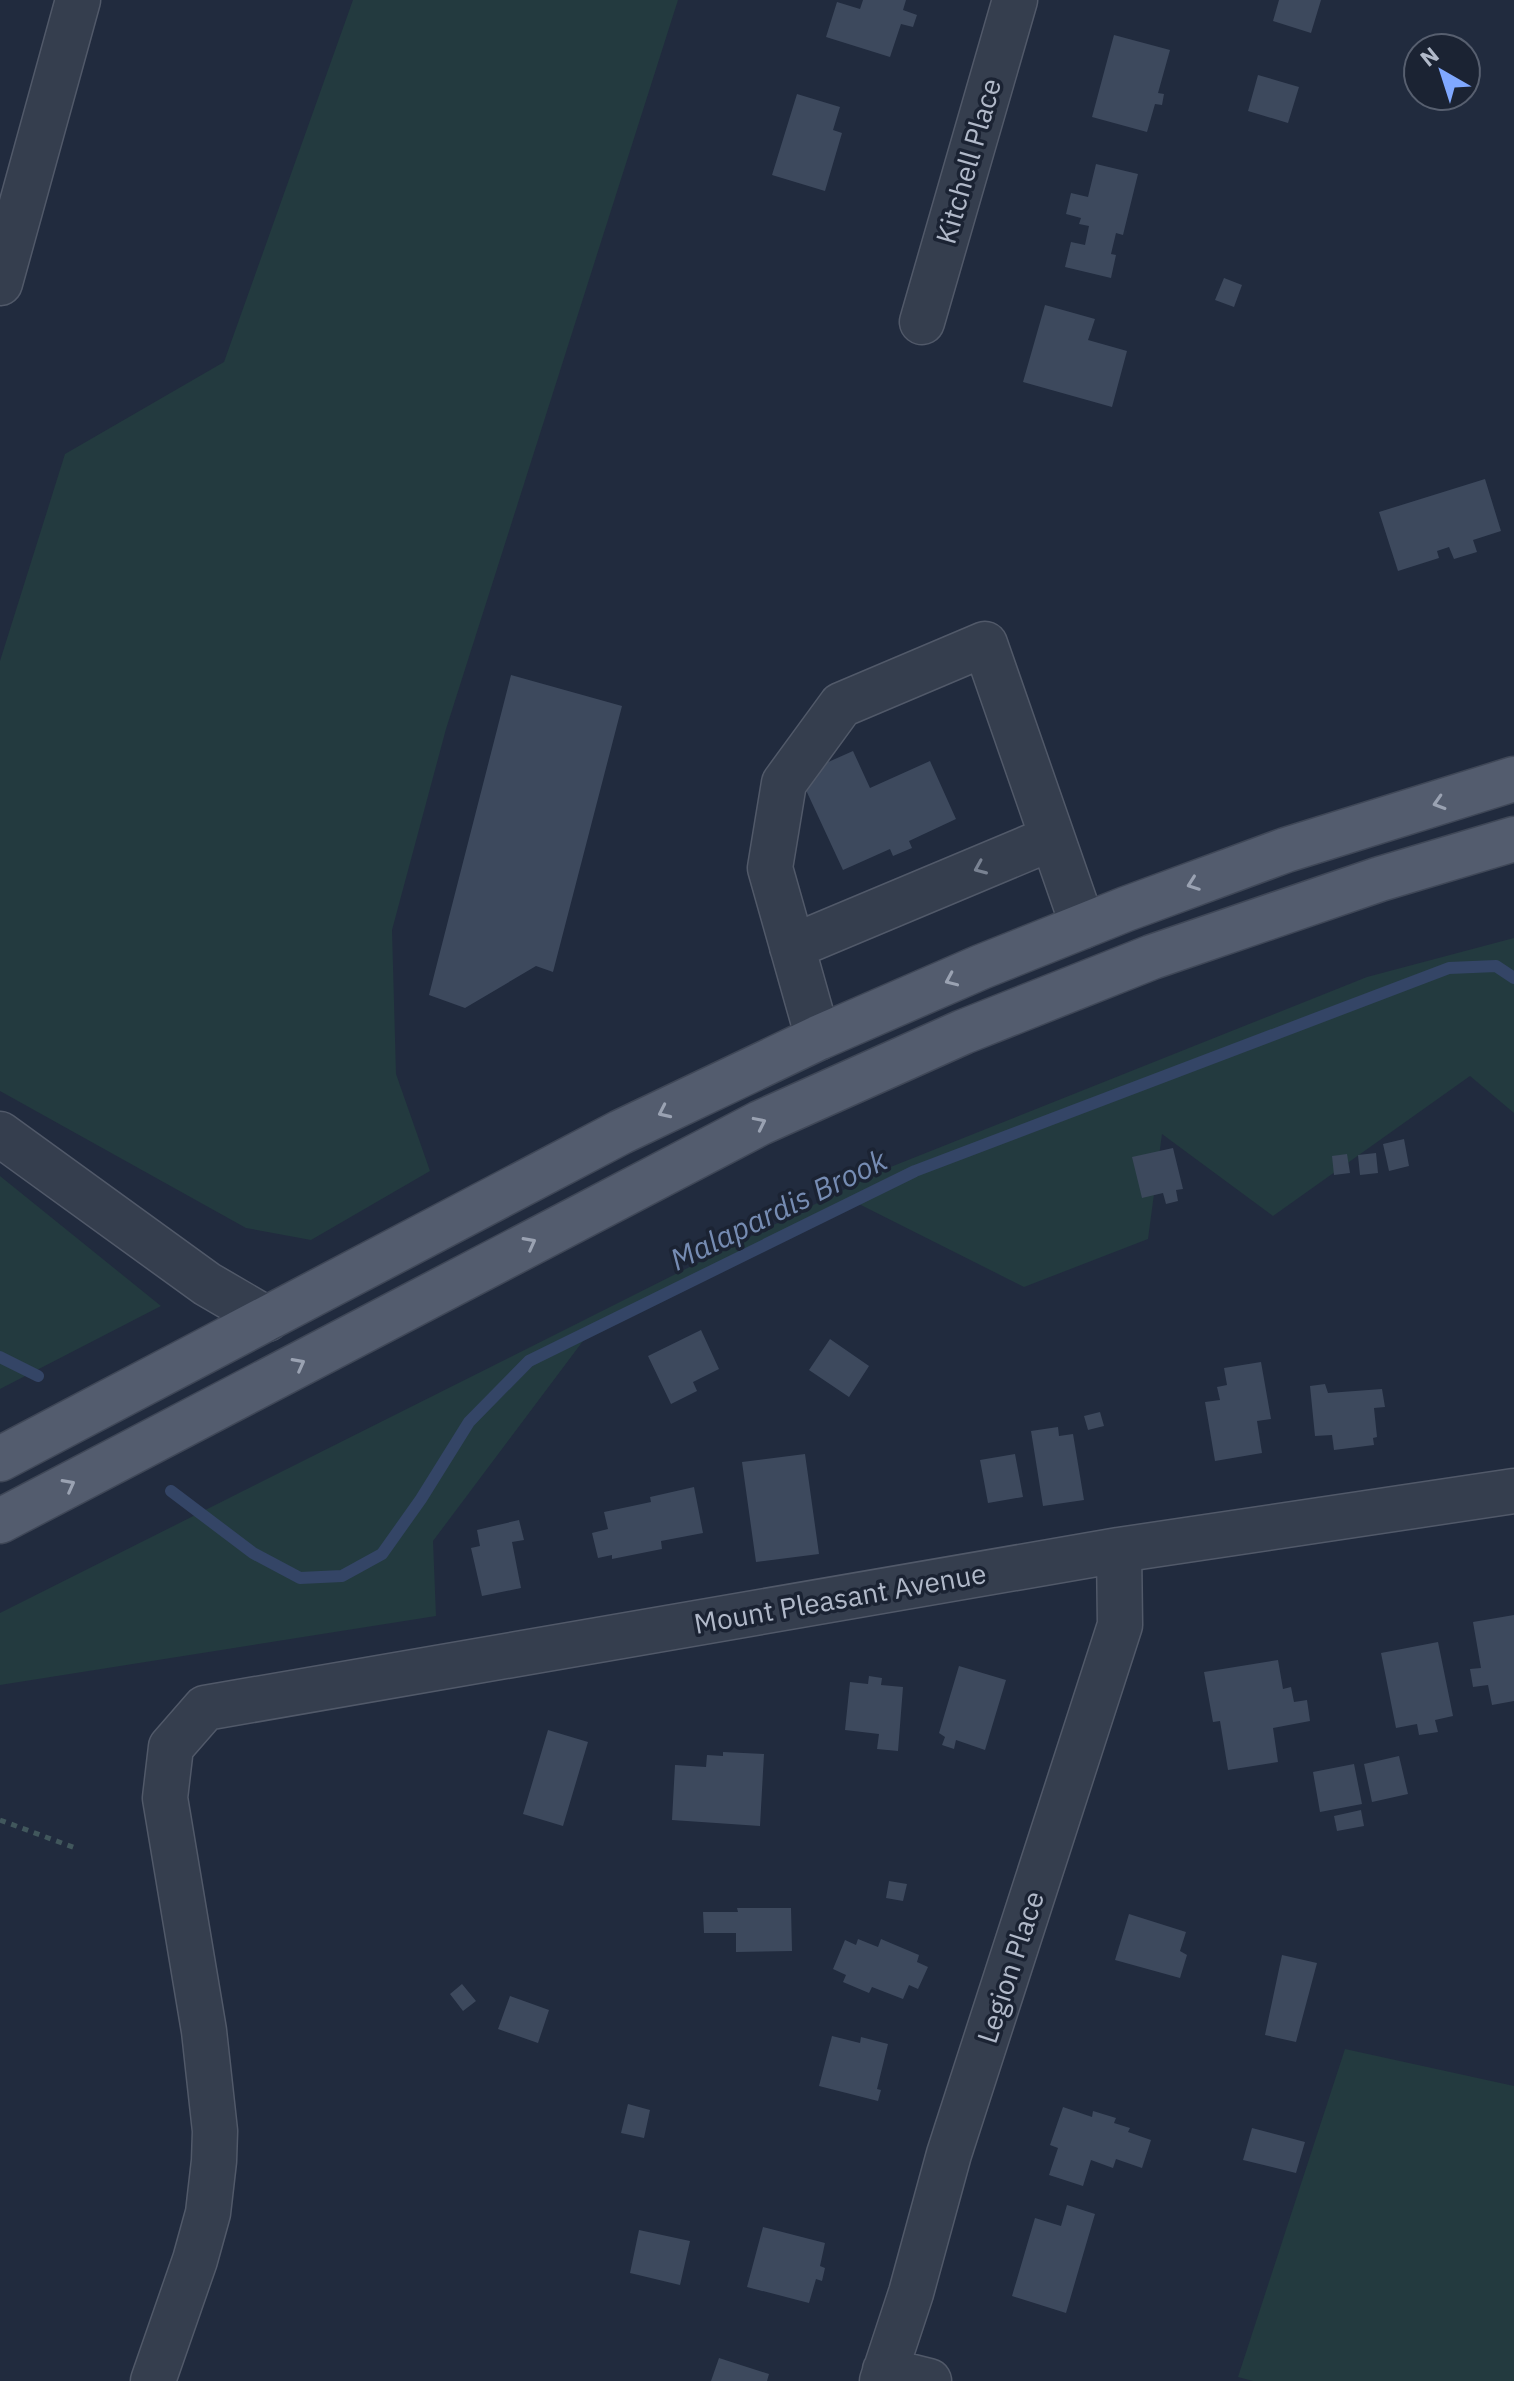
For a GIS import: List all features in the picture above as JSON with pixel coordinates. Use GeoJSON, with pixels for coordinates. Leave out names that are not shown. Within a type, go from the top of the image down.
{"type":"FeatureCollection","features":[{"type":"Feature","properties":{"kind":"main road"},"geometry":{"type":"LineString","coordinates":[[0,1459],[621,1132],[818,1038],[1083,926],[1286,850],[1514,779]]}},
{"type":"Feature","properties":{"kind":"main road"},"geometry":{"type":"LineString","coordinates":[[0,1521],[774,1116],[963,1032],[1152,957],[1380,879],[1514,839]]}},
{"type":"Feature","properties":{"kind":"street"},"geometry":{"type":"LineString","coordinates":[[0,283],[78,0]]}},
{"type":"Feature","properties":{"kind":"street","name":"Kitchell Place"},"geometry":{"type":"LineString","coordinates":[[922,322],[1015,0]]}},
{"type":"Feature","properties":{"kind":"street"},"geometry":{"type":"LineString","coordinates":[[818,1038],[770,868],[784,783],[841,705],[985,644],[1083,926]]}},
{"type":"Feature","properties":{"kind":"street"},"geometry":{"type":"LineString","coordinates":[[792,947],[1052,838]]}},
{"type":"Feature","properties":{"kind":"street"},"geometry":{"type":"LineString","coordinates":[[0,1134],[207,1284],[267,1319]]}},
{"type":"Feature","properties":{"kind":"street","name":"Mount Pleasant Avenue"},"geometry":{"type":"LineString","coordinates":[[153,2381],[208,2213],[215,2131],[204,2031],[165,1798],[171,1747],[205,1708],[1119,1550],[1514,1491]]}},
{"type":"Feature","properties":{"kind":"street","name":"Legion Place"},"geometry":{"type":"LineString","coordinates":[[883,2375],[911,2293],[949,2154],[1120,1625],[1119,1550]]}},
{"type":"Feature","properties":{"kind":"street"},"geometry":{"type":"LineString","coordinates":[[883,2375],[929,2381]]}},
{"type":"Feature","properties":{"kind":"path"},"geometry":{"type":"LineString","coordinates":[[0,1820],[78,1849]]}},
{"type":"Feature","properties":{"kind":"green space"},"geometry":{"type":"Polygon","coordinates":[[[353,0],[678,0],[446,729],[392,930],[396,1074],[430,1171],[311,1240],[246,1228],[0,1091],[0,661],[65,454],[224,362],[353,0]]]}},
{"type":"Feature","properties":{"kind":"green space"},"geometry":{"type":"Polygon","coordinates":[[[1514,938],[1514,1113],[1470,1076],[1273,1216],[1162,1134],[1148,1239],[1024,1287],[851,1200],[589,1333],[433,1541],[436,1616],[0,1685],[0,1613],[883,1170],[1367,977],[1514,938]]]}},
{"type":"Feature","properties":{"kind":"green space"},"geometry":{"type":"Polygon","coordinates":[[[0,1176],[161,1306],[0,1389],[0,1176]]]}},
{"type":"Feature","properties":{"kind":"green space"},"geometry":{"type":"Polygon","coordinates":[[[1345,2049],[1514,2086],[1514,2381],[1253,2381],[1238,2377],[1345,2049]]]}},
{"type":"Feature","properties":{"kind":"building"},"geometry":{"type":"Polygon","coordinates":[[[863,0],[906,0],[903,10],[917,15],[913,27],[901,24],[890,57],[826,37],[837,2],[860,9],[863,0]]]}},
{"type":"Feature","properties":{"kind":"building"},"geometry":{"type":"Polygon","coordinates":[[[1279,0],[1321,0],[1311,33],[1273,21],[1279,0]]]}},
{"type":"Feature","properties":{"kind":"building"},"geometry":{"type":"Polygon","coordinates":[[[1114,35],[1170,50],[1158,93],[1164,94],[1162,105],[1155,104],[1147,132],[1092,117],[1114,35]]]}},
{"type":"Feature","properties":{"kind":"building"},"geometry":{"type":"Polygon","coordinates":[[[1258,75],[1299,87],[1288,123],[1248,111],[1258,75]]]}},
{"type":"Feature","properties":{"kind":"building"},"geometry":{"type":"Polygon","coordinates":[[[797,94],[840,107],[833,130],[842,133],[825,191],[772,175],[797,94]]]}},
{"type":"Feature","properties":{"kind":"building"},"geometry":{"type":"Polygon","coordinates":[[[1096,164],[1138,174],[1123,235],[1116,233],[1111,254],[1116,255],[1111,278],[1065,267],[1071,242],[1085,245],[1089,226],[1079,224],[1081,218],[1066,214],[1071,193],[1088,197],[1096,164]]]}},
{"type":"Feature","properties":{"kind":"building"},"geometry":{"type":"Polygon","coordinates":[[[1224,278],[1242,285],[1234,307],[1215,300],[1224,278]]]}},
{"type":"Feature","properties":{"kind":"building"},"geometry":{"type":"Polygon","coordinates":[[[1045,305],[1095,319],[1088,340],[1127,351],[1112,407],[1023,382],[1045,305]]]}},
{"type":"Feature","properties":{"kind":"building"},"geometry":{"type":"Polygon","coordinates":[[[1485,479],[1501,531],[1473,540],[1477,552],[1454,559],[1449,547],[1437,551],[1439,558],[1398,571],[1379,512],[1485,479]]]}},
{"type":"Feature","properties":{"kind":"building"},"geometry":{"type":"Polygon","coordinates":[[[511,675],[622,706],[553,972],[536,966],[465,1008],[429,995],[511,675]]]}},
{"type":"Feature","properties":{"kind":"building"},"geometry":{"type":"Polygon","coordinates":[[[853,751],[870,788],[930,761],[956,819],[909,841],[912,848],[893,856],[890,849],[843,870],[799,775],[853,751]]]}},
{"type":"Feature","properties":{"kind":"building"},"geometry":{"type":"Polygon","coordinates":[[[1404,1139],[1409,1166],[1389,1171],[1383,1144],[1404,1139]]]}},
{"type":"Feature","properties":{"kind":"building"},"geometry":{"type":"Polygon","coordinates":[[[1173,1148],[1183,1189],[1176,1190],[1178,1201],[1166,1204],[1163,1193],[1142,1198],[1132,1157],[1173,1148]]]}},
{"type":"Feature","properties":{"kind":"building"},"geometry":{"type":"Polygon","coordinates":[[[1376,1153],[1378,1173],[1360,1175],[1358,1155],[1376,1153]]]}},
{"type":"Feature","properties":{"kind":"building"},"geometry":{"type":"Polygon","coordinates":[[[1347,1154],[1350,1173],[1334,1175],[1332,1156],[1347,1154]]]}},
{"type":"Feature","properties":{"kind":"building"},"geometry":{"type":"Polygon","coordinates":[[[701,1330],[719,1369],[693,1382],[697,1391],[671,1404],[648,1356],[701,1330]]]}},
{"type":"Feature","properties":{"kind":"building"},"geometry":{"type":"Polygon","coordinates":[[[830,1339],[869,1366],[849,1397],[809,1370],[830,1339]]]}},
{"type":"Feature","properties":{"kind":"building"},"geometry":{"type":"Polygon","coordinates":[[[1261,1362],[1271,1419],[1257,1421],[1262,1453],[1215,1461],[1205,1402],[1220,1400],[1217,1387],[1227,1385],[1224,1368],[1261,1362]]]}},
{"type":"Feature","properties":{"kind":"building"},"geometry":{"type":"Polygon","coordinates":[[[1325,1384],[1328,1393],[1382,1389],[1385,1407],[1374,1408],[1377,1437],[1373,1438],[1374,1445],[1334,1450],[1332,1435],[1315,1436],[1310,1386],[1325,1384]]]}},
{"type":"Feature","properties":{"kind":"building"},"geometry":{"type":"Polygon","coordinates":[[[1100,1412],[1104,1426],[1088,1430],[1084,1416],[1100,1412]]]}},
{"type":"Feature","properties":{"kind":"building"},"geometry":{"type":"Polygon","coordinates":[[[1058,1427],[1059,1436],[1073,1434],[1084,1500],[1043,1506],[1031,1431],[1058,1427]]]}},
{"type":"Feature","properties":{"kind":"building"},"geometry":{"type":"Polygon","coordinates":[[[805,1454],[819,1554],[756,1562],[742,1462],[805,1454]]]}},
{"type":"Feature","properties":{"kind":"building"},"geometry":{"type":"Polygon","coordinates":[[[1015,1454],[1023,1497],[988,1503],[980,1460],[1015,1454]]]}},
{"type":"Feature","properties":{"kind":"building"},"geometry":{"type":"Polygon","coordinates":[[[694,1487],[703,1533],[661,1541],[662,1549],[612,1559],[612,1555],[598,1558],[592,1533],[608,1529],[604,1512],[651,1502],[650,1497],[694,1487]]]}},
{"type":"Feature","properties":{"kind":"building"},"geometry":{"type":"Polygon","coordinates":[[[519,1520],[524,1540],[512,1542],[521,1588],[482,1596],[471,1548],[480,1546],[477,1530],[519,1520]]]}},
{"type":"Feature","properties":{"kind":"building"},"geometry":{"type":"Polygon","coordinates":[[[1514,1615],[1514,1701],[1492,1705],[1488,1685],[1473,1687],[1470,1669],[1481,1668],[1473,1622],[1514,1615]]]}},
{"type":"Feature","properties":{"kind":"building"},"geometry":{"type":"Polygon","coordinates":[[[1438,1642],[1453,1716],[1435,1720],[1438,1732],[1419,1735],[1417,1724],[1396,1728],[1381,1653],[1438,1642]]]}},
{"type":"Feature","properties":{"kind":"building"},"geometry":{"type":"Polygon","coordinates":[[[1278,1660],[1283,1689],[1291,1687],[1294,1702],[1307,1700],[1310,1721],[1273,1728],[1278,1762],[1228,1770],[1220,1721],[1213,1722],[1204,1672],[1278,1660]]]}},
{"type":"Feature","properties":{"kind":"building"},"geometry":{"type":"Polygon","coordinates":[[[959,1666],[1006,1680],[985,1750],[956,1740],[954,1749],[942,1745],[945,1737],[939,1733],[959,1666]]]}},
{"type":"Feature","properties":{"kind":"building"},"geometry":{"type":"Polygon","coordinates":[[[869,1676],[882,1678],[881,1685],[903,1687],[898,1751],[877,1749],[879,1734],[845,1730],[850,1682],[868,1684],[869,1676]]]}},
{"type":"Feature","properties":{"kind":"building"},"geometry":{"type":"Polygon","coordinates":[[[548,1730],[588,1742],[563,1826],[523,1814],[548,1730]]]}},
{"type":"Feature","properties":{"kind":"building"},"geometry":{"type":"Polygon","coordinates":[[[723,1752],[764,1754],[760,1826],[672,1820],[675,1765],[706,1767],[707,1755],[723,1756],[723,1752]]]}},
{"type":"Feature","properties":{"kind":"building"},"geometry":{"type":"Polygon","coordinates":[[[1399,1756],[1408,1794],[1372,1802],[1364,1764],[1399,1756]]]}},
{"type":"Feature","properties":{"kind":"building"},"geometry":{"type":"Polygon","coordinates":[[[1354,1764],[1362,1804],[1320,1812],[1313,1772],[1354,1764]]]}},
{"type":"Feature","properties":{"kind":"building"},"geometry":{"type":"Polygon","coordinates":[[[1361,1810],[1364,1826],[1337,1831],[1334,1816],[1361,1810]]]}},
{"type":"Feature","properties":{"kind":"building"},"geometry":{"type":"Polygon","coordinates":[[[889,1881],[907,1884],[903,1901],[886,1898],[889,1881]]]}},
{"type":"Feature","properties":{"kind":"building"},"geometry":{"type":"Polygon","coordinates":[[[737,1908],[791,1908],[792,1951],[736,1952],[736,1933],[704,1933],[703,1912],[738,1912],[737,1908]]]}},
{"type":"Feature","properties":{"kind":"building"},"geometry":{"type":"Polygon","coordinates":[[[1129,1914],[1186,1932],[1180,1951],[1187,1955],[1180,1978],[1115,1960],[1129,1914]]]}},
{"type":"Feature","properties":{"kind":"building"},"geometry":{"type":"Polygon","coordinates":[[[858,1939],[878,1947],[881,1939],[919,1955],[917,1962],[928,1967],[918,1989],[909,1985],[903,1999],[872,1987],[869,1993],[843,1982],[846,1975],[833,1969],[845,1940],[856,1945],[858,1939]]]}},
{"type":"Feature","properties":{"kind":"building"},"geometry":{"type":"Polygon","coordinates":[[[1282,1955],[1317,1963],[1296,2042],[1265,2035],[1282,1955]]]}},
{"type":"Feature","properties":{"kind":"building"},"geometry":{"type":"Polygon","coordinates":[[[462,1984],[476,2001],[463,2011],[450,1994],[462,1984]]]}},
{"type":"Feature","properties":{"kind":"building"},"geometry":{"type":"Polygon","coordinates":[[[510,1996],[549,2010],[538,2043],[498,2029],[510,1996]]]}},
{"type":"Feature","properties":{"kind":"building"},"geometry":{"type":"Polygon","coordinates":[[[832,2036],[860,2043],[861,2037],[888,2044],[877,2089],[881,2090],[878,2101],[819,2086],[832,2036]]]}},
{"type":"Feature","properties":{"kind":"building"},"geometry":{"type":"Polygon","coordinates":[[[628,2104],[650,2110],[644,2138],[621,2133],[628,2104]]]}},
{"type":"Feature","properties":{"kind":"building"},"geometry":{"type":"Polygon","coordinates":[[[1063,2107],[1092,2117],[1093,2111],[1116,2118],[1114,2123],[1130,2128],[1128,2132],[1151,2140],[1142,2168],[1116,2159],[1113,2168],[1091,2160],[1083,2186],[1049,2175],[1058,2148],[1050,2145],[1063,2107]]]}},
{"type":"Feature","properties":{"kind":"building"},"geometry":{"type":"Polygon","coordinates":[[[1252,2128],[1305,2142],[1296,2173],[1243,2160],[1252,2128]]]}},
{"type":"Feature","properties":{"kind":"building"},"geometry":{"type":"Polygon","coordinates":[[[1067,2205],[1095,2214],[1066,2313],[1012,2296],[1035,2218],[1061,2226],[1067,2205]]]}},
{"type":"Feature","properties":{"kind":"building"},"geometry":{"type":"Polygon","coordinates":[[[763,2227],[825,2243],[820,2266],[825,2268],[822,2281],[816,2279],[809,2303],[747,2287],[763,2227]]]}},
{"type":"Feature","properties":{"kind":"building"},"geometry":{"type":"Polygon","coordinates":[[[639,2230],[690,2241],[680,2285],[630,2273],[639,2230]]]}},
{"type":"Feature","properties":{"kind":"building"},"geometry":{"type":"Polygon","coordinates":[[[719,2358],[769,2374],[767,2381],[711,2381],[719,2358]]]}},
{"type":"Feature","properties":{"kind":"waterway","name":"Malapardis Brook"},"geometry":{"type":"LineString","coordinates":[[171,1491],[253,1553],[300,1578],[342,1576],[382,1554],[469,1422],[529,1361],[915,1171],[1449,968],[1496,966],[1514,978]]}},
{"type":"Feature","properties":{"kind":"waterway","name":"Malapardis Brook"},"geometry":{"type":"LineString","coordinates":[[0,1357],[38,1376]]}}]}
